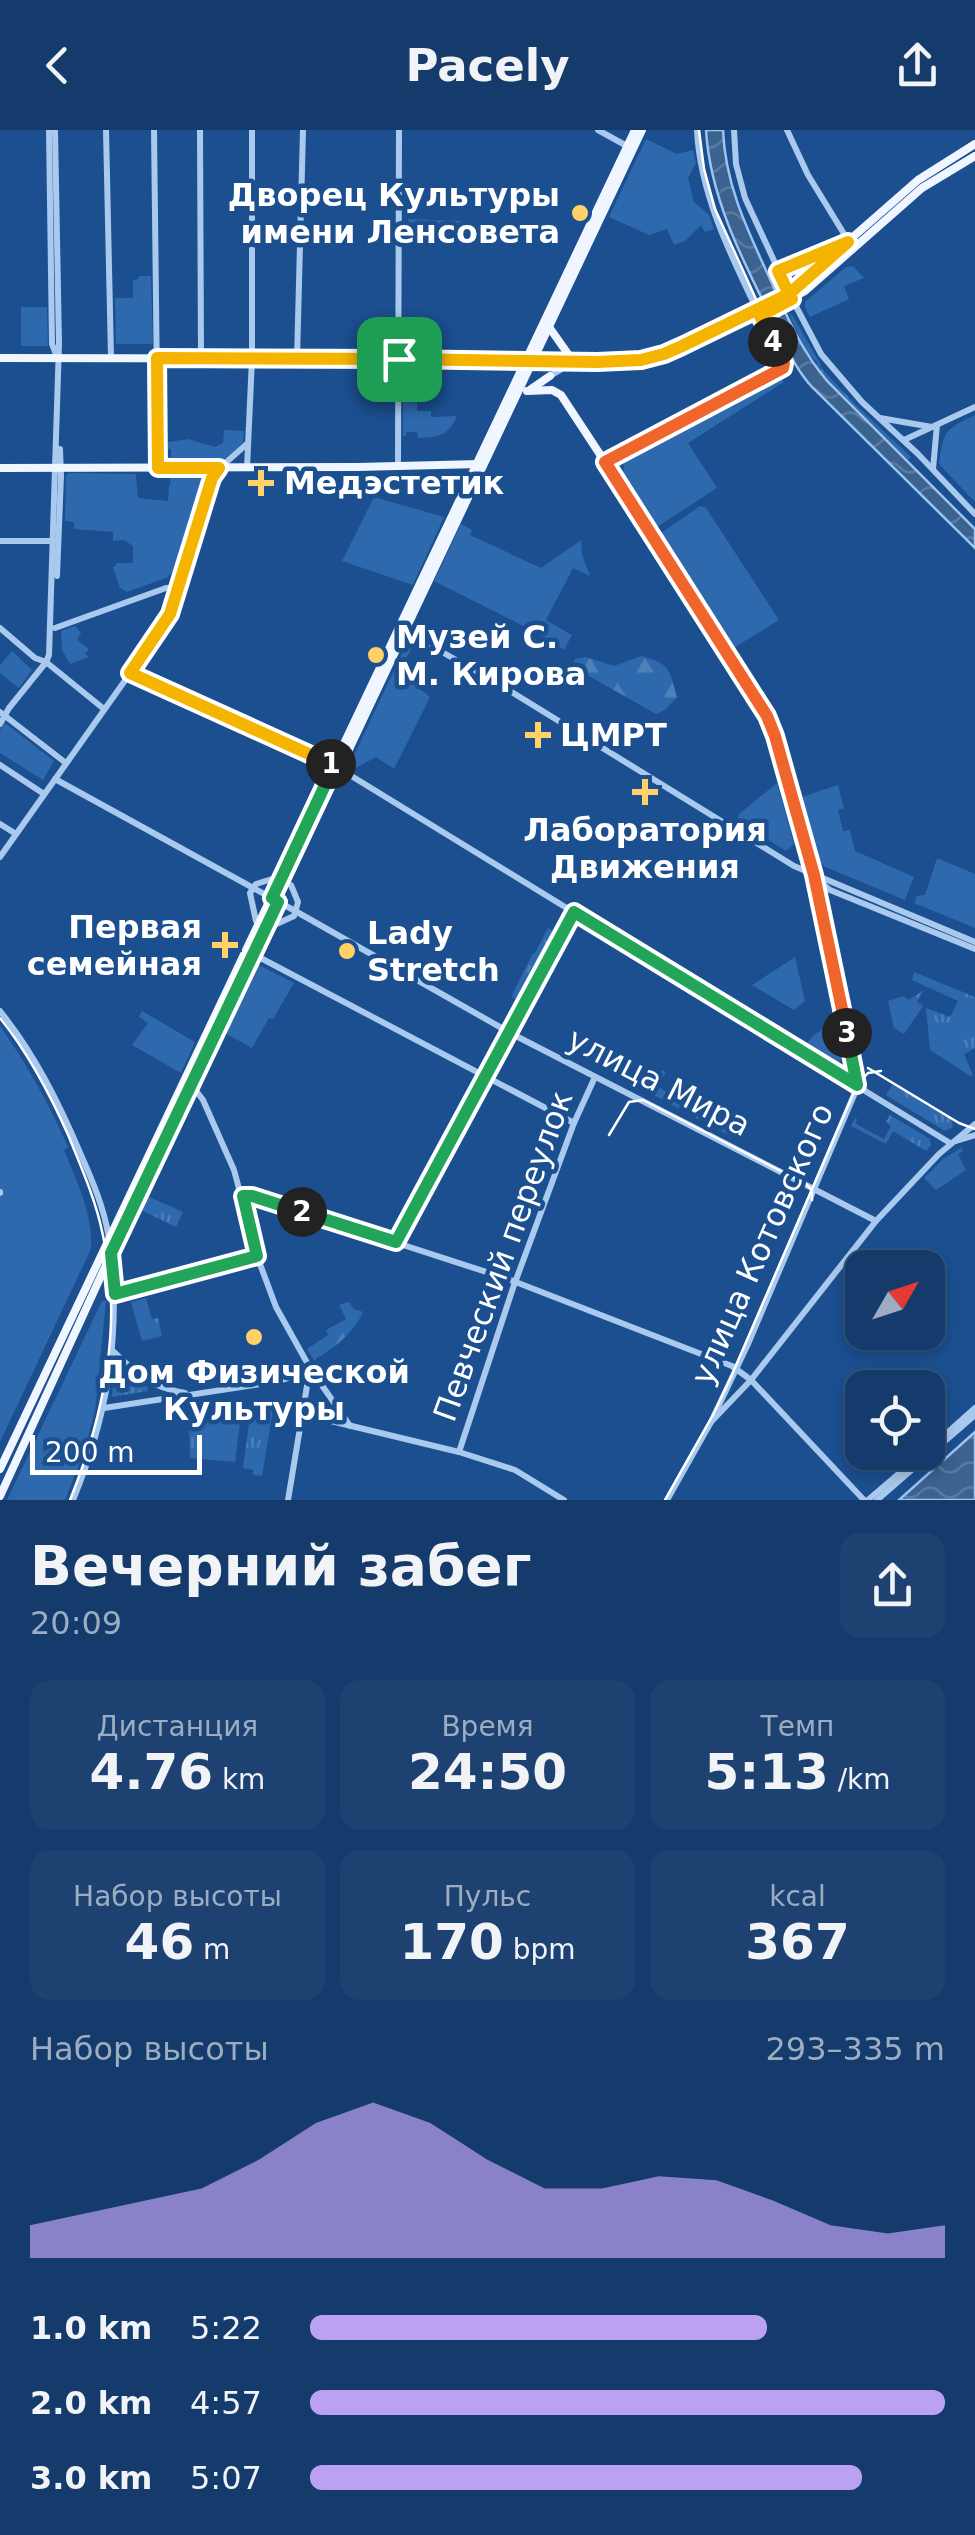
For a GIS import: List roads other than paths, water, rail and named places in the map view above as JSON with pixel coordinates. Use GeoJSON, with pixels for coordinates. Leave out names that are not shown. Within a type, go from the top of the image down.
{"type":"FeatureCollection","features":[{"type":"Feature","properties":{"kind":"main road"},"geometry":{"type":"LineString","coordinates":[[0,1469],[275,900],[627,146],[638,130]]}},
{"type":"Feature","properties":{"kind":"main road"},"geometry":{"type":"LineString","coordinates":[[481,464],[549,327],[638,130]]}},
{"type":"Feature","properties":{"kind":"main road"},"geometry":{"type":"LineString","coordinates":[[790,296],[918,180],[975,144]]}},
{"type":"Feature","properties":{"kind":"main road"},"geometry":{"type":"LineString","coordinates":[[0,358],[573,361],[653,358],[812,286],[922,188],[975,156]]}},
{"type":"Feature","properties":{"kind":"main road"},"geometry":{"type":"LineString","coordinates":[[527,391],[558,392],[605,462],[780,370],[784,366],[763,311]]}},
{"type":"Feature","properties":{"kind":"main road"},"geometry":{"type":"LineString","coordinates":[[549,327],[573,361]]}},
{"type":"Feature","properties":{"kind":"main road"},"geometry":{"type":"LineString","coordinates":[[515,399],[548,378],[552,369],[546,360]]}},
{"type":"Feature","properties":{"kind":"main road"},"geometry":{"type":"LineString","coordinates":[[0,468],[481,464]]}},
{"type":"Feature","properties":{"kind":"main road"},"geometry":{"type":"LineString","coordinates":[[0,1496],[253,954],[263,924]]}},
{"type":"Feature","properties":{"kind":"street"},"geometry":{"type":"LineString","coordinates":[[0,724],[3,714],[53,656],[58,358],[52,130]]}},
{"type":"Feature","properties":{"kind":"street"},"geometry":{"type":"LineString","coordinates":[[106,130],[111,358]]}},
{"type":"Feature","properties":{"kind":"street"},"geometry":{"type":"LineString","coordinates":[[154,130],[158,468]]}},
{"type":"Feature","properties":{"kind":"street"},"geometry":{"type":"LineString","coordinates":[[200,130],[201,358]]}},
{"type":"Feature","properties":{"kind":"street"},"geometry":{"type":"LineString","coordinates":[[247,468],[252,358],[252,130]]}},
{"type":"Feature","properties":{"kind":"street"},"geometry":{"type":"LineString","coordinates":[[297,359],[303,130]]}},
{"type":"Feature","properties":{"kind":"street"},"geometry":{"type":"LineString","coordinates":[[398,466],[399,130]]}},
{"type":"Feature","properties":{"kind":"street"},"geometry":{"type":"LineString","coordinates":[[598,130],[627,146]]}},
{"type":"Feature","properties":{"kind":"street"},"geometry":{"type":"LineString","coordinates":[[548,378],[567,366],[654,363],[763,311],[713,209],[702,170],[697,130]]}},
{"type":"Feature","properties":{"kind":"street"},"geometry":{"type":"LineString","coordinates":[[734,130],[742,188],[790,296],[830,366],[975,514]]}},
{"type":"Feature","properties":{"kind":"street"},"geometry":{"type":"LineString","coordinates":[[778,271],[848,242],[808,175],[788,130]]}},
{"type":"Feature","properties":{"kind":"street"},"geometry":{"type":"LineString","coordinates":[[903,440],[975,407]]}},
{"type":"Feature","properties":{"kind":"street"},"geometry":{"type":"LineString","coordinates":[[879,418],[934,426]]}},
{"type":"Feature","properties":{"kind":"street"},"geometry":{"type":"LineString","coordinates":[[933,470],[934,426]]}},
{"type":"Feature","properties":{"kind":"street"},"geometry":{"type":"LineString","coordinates":[[0,857],[166,621],[212,478],[248,443]]}},
{"type":"Feature","properties":{"kind":"street"},"geometry":{"type":"LineString","coordinates":[[605,462],[767,716],[814,875],[857,1085]]}},
{"type":"Feature","properties":{"kind":"street"},"geometry":{"type":"LineString","coordinates":[[0,541],[56,541]]}},
{"type":"Feature","properties":{"kind":"street"},"geometry":{"type":"LineString","coordinates":[[46,662],[56,541]]}},
{"type":"Feature","properties":{"kind":"street"},"geometry":{"type":"LineString","coordinates":[[55,628],[166,588],[178,588]]}},
{"type":"Feature","properties":{"kind":"street"},"geometry":{"type":"LineString","coordinates":[[0,628],[104,710]]}},
{"type":"Feature","properties":{"kind":"street"},"geometry":{"type":"LineString","coordinates":[[402,630],[490,679],[768,850],[814,875],[975,946]]}},
{"type":"Feature","properties":{"kind":"street"},"geometry":{"type":"LineString","coordinates":[[130,673],[338,767],[950,1143]]}},
{"type":"Feature","properties":{"kind":"street"},"geometry":{"type":"LineString","coordinates":[[3,714],[66,762]]}},
{"type":"Feature","properties":{"kind":"street"},"geometry":{"type":"LineString","coordinates":[[0,765],[44,794]]}},
{"type":"Feature","properties":{"kind":"street","name":"улица Мира"},"geometry":{"type":"LineString","coordinates":[[55,779],[508,1032],[876,1220]]}},
{"type":"Feature","properties":{"kind":"street"},"geometry":{"type":"LineString","coordinates":[[0,824],[16,834]]}},
{"type":"Feature","properties":{"kind":"street"},"geometry":{"type":"LineString","coordinates":[[272,879],[283,881],[294,889],[296,912],[275,927],[263,924],[254,917],[252,888],[272,879]]}},
{"type":"Feature","properties":{"kind":"street"},"geometry":{"type":"LineString","coordinates":[[396,1242],[574,912]]}},
{"type":"Feature","properties":{"kind":"street"},"geometry":{"type":"LineString","coordinates":[[253,954],[574,1123]]}},
{"type":"Feature","properties":{"kind":"street"},"geometry":{"type":"LineString","coordinates":[[0,1011],[48,1080],[85,1164],[110,1238],[115,1294],[104,1408],[73,1500]]}},
{"type":"Feature","properties":{"kind":"street","name":"Певческий переулок"},"geometry":{"type":"LineString","coordinates":[[459,1452],[515,1282],[595,1077]]}},
{"type":"Feature","properties":{"kind":"street"},"geometry":{"type":"LineString","coordinates":[[191,1084],[218,1132],[243,1196],[257,1256],[276,1307],[310,1368],[350,1426]]}},
{"type":"Feature","properties":{"kind":"street","name":"улица Котовского"},"geometry":{"type":"LineString","coordinates":[[711,1422],[857,1085]]}},
{"type":"Feature","properties":{"kind":"street"},"geometry":{"type":"LineString","coordinates":[[667,1500],[711,1422],[751,1380],[876,1220],[950,1143],[975,1124]]}},
{"type":"Feature","properties":{"kind":"street"},"geometry":{"type":"LineString","coordinates":[[950,1143],[975,1134]]}},
{"type":"Feature","properties":{"kind":"street"},"geometry":{"type":"LineString","coordinates":[[243,1196],[515,1282],[736,1369],[866,1500],[903,1470]]}},
{"type":"Feature","properties":{"kind":"street"},"geometry":{"type":"LineString","coordinates":[[104,1215],[112,1219],[120,1216]]}},
{"type":"Feature","properties":{"kind":"street"},"geometry":{"type":"LineString","coordinates":[[115,1294],[257,1256]]}},
{"type":"Feature","properties":{"kind":"street"},"geometry":{"type":"LineString","coordinates":[[112,1349],[136,1374],[152,1384],[191,1394]]}},
{"type":"Feature","properties":{"kind":"street"},"geometry":{"type":"LineString","coordinates":[[104,1408],[274,1382],[310,1368]]}},
{"type":"Feature","properties":{"kind":"street"},"geometry":{"type":"LineString","coordinates":[[288,1500],[310,1368]]}},
{"type":"Feature","properties":{"kind":"street"},"geometry":{"type":"LineString","coordinates":[[151,1402],[155,1392],[152,1384]]}},
{"type":"Feature","properties":{"kind":"street"},"geometry":{"type":"LineString","coordinates":[[945,1435],[975,1411]]}},
{"type":"Feature","properties":{"kind":"street"},"geometry":{"type":"LineString","coordinates":[[878,1500],[975,1411]]}},
{"type":"Feature","properties":{"kind":"street"},"geometry":{"type":"LineString","coordinates":[[302,1414],[459,1452],[515,1470],[564,1500]]}},
{"type":"Feature","properties":{"kind":"water"},"geometry":{"type":"Polygon","coordinates":[[[706,130],[723,130],[728,170],[739,207],[782,306],[810,358],[828,382],[975,529],[975,548],[801,373],[730,228],[714,180],[706,130]]]}},
{"type":"Feature","properties":{"kind":"water"},"geometry":{"type":"Polygon","coordinates":[[[975,1432],[975,1500],[899,1500],[933,1470],[945,1470],[945,1459],[975,1432]]]}},
{"type":"Feature","properties":{"kind":"tram line"},"geometry":{"type":"LineString","coordinates":[[699,130],[715,209],[786,365],[782,371],[611,460],[609,465],[769,715],[777,735],[817,879],[858,1092]]}},
{"type":"Feature","properties":{"kind":"tram line"},"geometry":{"type":"LineString","coordinates":[[0,1018],[38,1075],[69,1137],[96,1207],[108,1265],[111,1333],[107,1367],[92,1435],[70,1500]]}},
{"type":"Feature","properties":{"kind":"tram line"},"geometry":{"type":"LineString","coordinates":[[868,1068],[975,1129]]}},
{"type":"Feature","properties":{"kind":"tram line"},"geometry":{"type":"LineString","coordinates":[[665,1500],[731,1377],[857,1085],[868,1073],[881,1071]]}},
{"type":"Feature","properties":{"kind":"tram line"},"geometry":{"type":"LineString","coordinates":[[609,1135],[629,1102],[643,1100],[806,1184],[812,1190],[812,1200]]}},
{"type":"Feature","properties":{"kind":"place","name":"Дворец Культуры имени Ленсовета"},"geometry":{"type":"Point","coordinates":[580,213]}},
{"type":"Feature","properties":{"kind":"place","name":"Медэстетик"},"geometry":{"type":"Point","coordinates":[261,483]}},
{"type":"Feature","properties":{"kind":"place","name":"Музей С. М. Кирова"},"geometry":{"type":"Point","coordinates":[376,655]}},
{"type":"Feature","properties":{"kind":"place","name":"ЦМРТ"},"geometry":{"type":"Point","coordinates":[538,735]}},
{"type":"Feature","properties":{"kind":"place","name":"Лаборатория Движения"},"geometry":{"type":"Point","coordinates":[645,792]}},
{"type":"Feature","properties":{"kind":"place","name":"Первая семейная"},"geometry":{"type":"Point","coordinates":[225,945]}},
{"type":"Feature","properties":{"kind":"place","name":"Lady Stretch"},"geometry":{"type":"Point","coordinates":[347,951]}},
{"type":"Feature","properties":{"kind":"place","name":"Дом Физической Культуры"},"geometry":{"type":"Point","coordinates":[254,1337]}}]}
